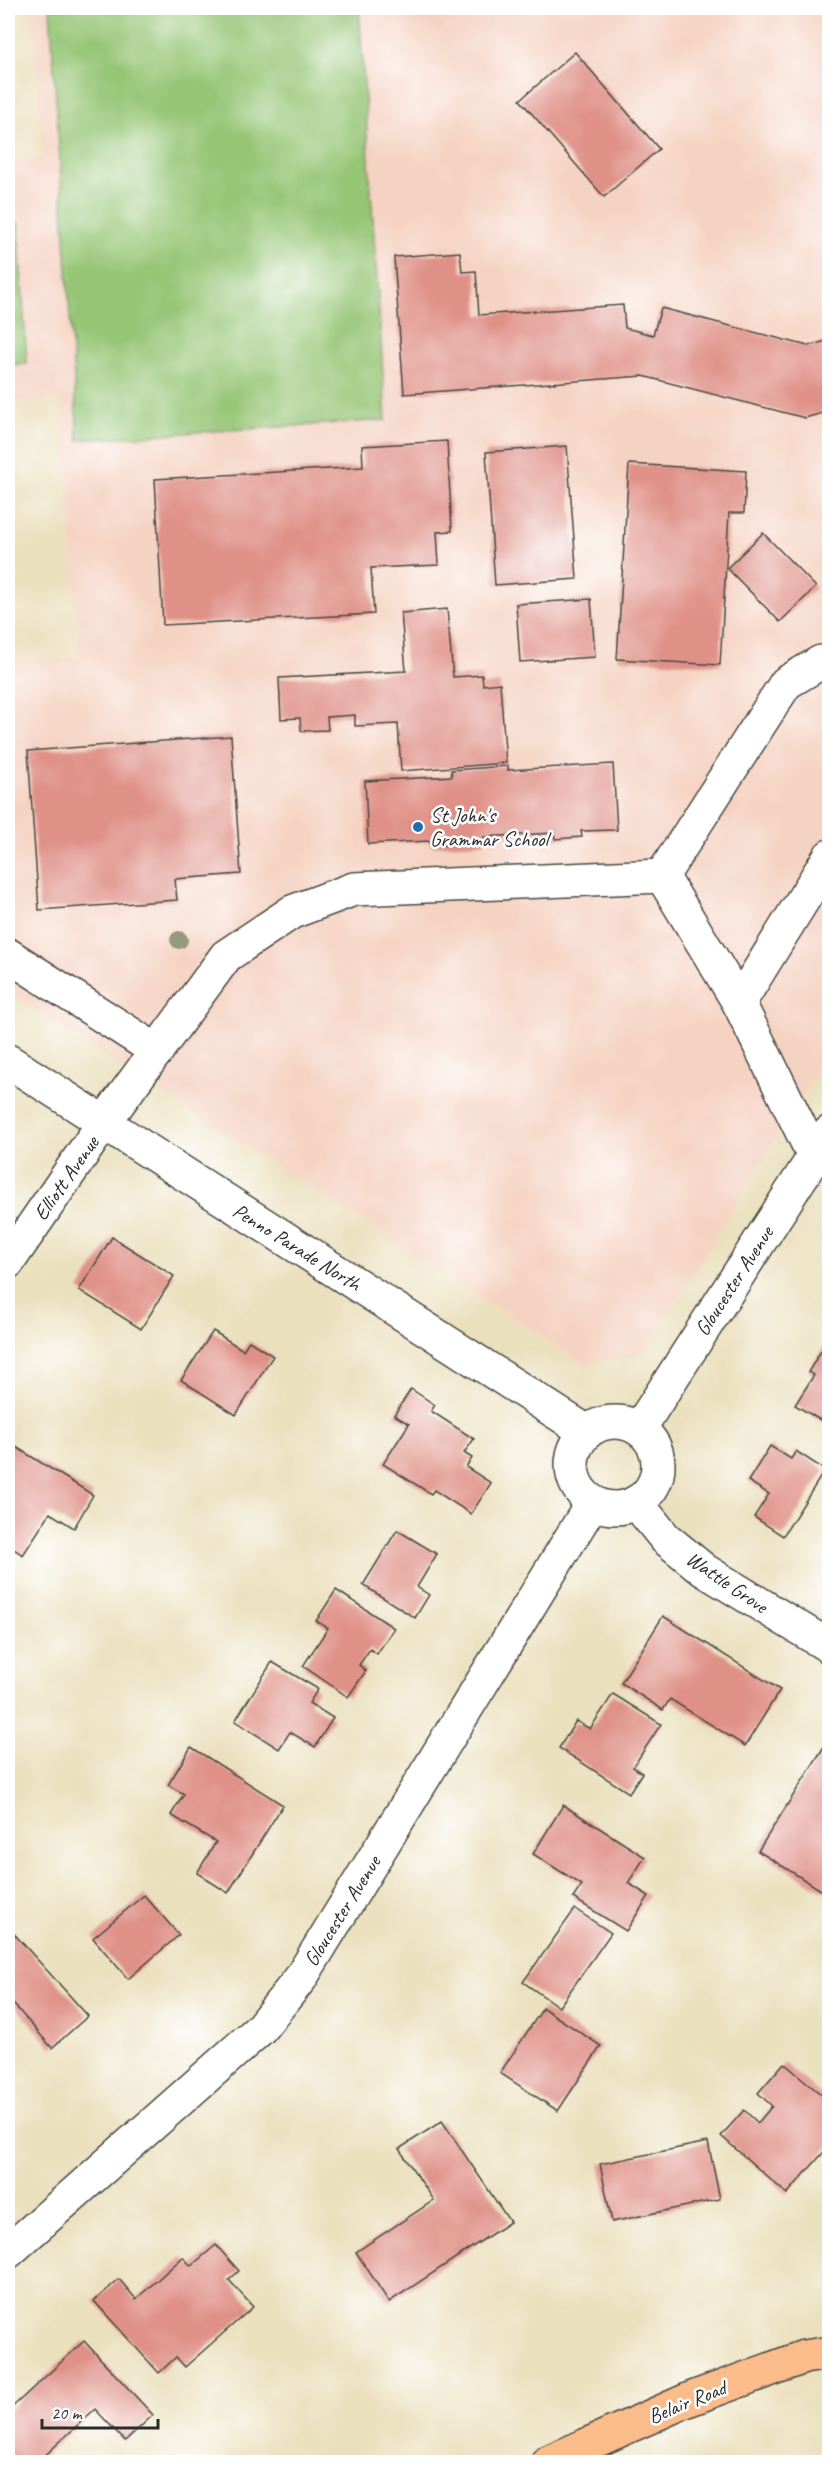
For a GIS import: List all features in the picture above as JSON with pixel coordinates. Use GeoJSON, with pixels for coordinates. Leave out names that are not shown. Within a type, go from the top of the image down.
{"type":"FeatureCollection","features":[{"type":"Feature","properties":{"kind":"main road","name":"Belair Road"},"geometry":{"type":"LineString","coordinates":[[548,2463],[690,2399],[804,2357],[830,2353]]}},
{"type":"Feature","properties":{"kind":"street"},"geometry":{"type":"LineString","coordinates":[[822,1144],[662,876],[786,683],[821,662],[830,663]]}},
{"type":"Feature","properties":{"kind":"street"},"geometry":{"type":"LineString","coordinates":[[739,1003],[830,856]]}},
{"type":"Feature","properties":{"kind":"street","name":"Elliott Avenue"},"geometry":{"type":"LineString","coordinates":[[8,1262],[156,1051],[226,956],[292,912],[354,889],[662,876]]}},
{"type":"Feature","properties":{"kind":"street"},"geometry":{"type":"LineString","coordinates":[[8,955],[156,1051]]}},
{"type":"Feature","properties":{"kind":"street","name":"Penno Parade North"},"geometry":{"type":"LineString","coordinates":[[8,1061],[587,1432]]}},
{"type":"Feature","properties":{"kind":"street","name":"Gloucester Avenue"},"geometry":{"type":"LineString","coordinates":[[639,1429],[822,1144]]}},
{"type":"Feature","properties":{"kind":"street"},"geometry":{"type":"LineString","coordinates":[[612,1422],[639,1429],[649,1439],[656,1452],[658,1466],[655,1480],[648,1493],[636,1502],[615,1507],[593,1502],[583,1493],[575,1482],[572,1468],[573,1455],[587,1432],[599,1425],[612,1422]]}},
{"type":"Feature","properties":{"kind":"street","name":"Gloucester Avenue"},"geometry":{"type":"LineString","coordinates":[[8,2252],[260,2029],[300,1979],[593,1502]]}},
{"type":"Feature","properties":{"kind":"street","name":"Wattle Grove"},"geometry":{"type":"LineString","coordinates":[[636,1502],[664,1538],[704,1570],[830,1647]]}},
{"type":"Feature","properties":{"kind":"shaded area","name":"St John's Grammar School"},"geometry":{"type":"Polygon","coordinates":[[[32,8],[829,8],[829,1052],[644,1353],[584,1364],[8,993],[8,661],[80,658],[61,399],[8,403],[8,161],[43,158],[32,8]]]}},
{"type":"Feature","properties":{"kind":"green space"},"geometry":{"type":"Polygon","coordinates":[[[50,8],[359,8],[386,420],[78,440],[50,8]]]}},
{"type":"Feature","properties":{"kind":"green space"},"geometry":{"type":"Polygon","coordinates":[[[18,223],[27,364],[8,365],[8,224],[18,223]]]}},
{"type":"Feature","properties":{"kind":"building"},"geometry":{"type":"Polygon","coordinates":[[[575,52],[659,149],[604,197],[520,100],[575,52]]]}},
{"type":"Feature","properties":{"kind":"building"},"geometry":{"type":"Polygon","coordinates":[[[460,252],[462,272],[476,271],[479,315],[623,305],[625,328],[653,335],[661,308],[808,346],[830,340],[830,411],[805,418],[643,376],[404,394],[394,257],[460,252]]]}},
{"type":"Feature","properties":{"kind":"building"},"geometry":{"type":"Polygon","coordinates":[[[447,441],[452,531],[437,532],[439,565],[371,568],[374,614],[163,625],[155,479],[363,467],[362,446],[447,441]]]}},
{"type":"Feature","properties":{"kind":"building"},"geometry":{"type":"Polygon","coordinates":[[[567,446],[577,579],[495,585],[486,452],[567,446]]]}},
{"type":"Feature","properties":{"kind":"building"},"geometry":{"type":"Polygon","coordinates":[[[629,464],[746,471],[744,513],[729,513],[720,665],[617,659],[629,464]]]}},
{"type":"Feature","properties":{"kind":"building"},"geometry":{"type":"Polygon","coordinates":[[[763,533],[816,587],[780,622],[727,568],[763,533]]]}},
{"type":"Feature","properties":{"kind":"building"},"geometry":{"type":"Polygon","coordinates":[[[591,599],[595,657],[520,662],[516,604],[591,599]]]}},
{"type":"Feature","properties":{"kind":"building"},"geometry":{"type":"Polygon","coordinates":[[[447,609],[453,677],[482,675],[483,685],[500,683],[506,763],[401,771],[398,724],[355,726],[355,715],[327,717],[328,730],[301,731],[300,718],[281,719],[279,678],[406,671],[401,613],[447,609]]]}},
{"type":"Feature","properties":{"kind":"building"},"geometry":{"type":"Polygon","coordinates":[[[231,736],[241,874],[175,879],[177,900],[39,910],[28,751],[231,736]]]}},
{"type":"Feature","properties":{"kind":"building"},"geometry":{"type":"Polygon","coordinates":[[[613,764],[617,830],[581,831],[582,837],[555,839],[554,833],[484,837],[484,843],[431,846],[430,841],[368,844],[365,781],[452,776],[451,770],[508,766],[508,770],[613,764]]]}},
{"type":"Feature","properties":{"kind":"building"},"geometry":{"type":"Polygon","coordinates":[[[112,1237],[174,1276],[141,1329],[79,1290],[112,1237]]]}},
{"type":"Feature","properties":{"kind":"building"},"geometry":{"type":"Polygon","coordinates":[[[213,1331],[243,1350],[249,1341],[273,1356],[236,1415],[181,1380],[213,1331]]]}},
{"type":"Feature","properties":{"kind":"building"},"geometry":{"type":"Polygon","coordinates":[[[826,1343],[830,1345],[830,1426],[795,1405],[814,1375],[808,1372],[826,1343]]]}},
{"type":"Feature","properties":{"kind":"building"},"geometry":{"type":"Polygon","coordinates":[[[411,1389],[435,1405],[431,1411],[474,1439],[464,1453],[472,1458],[466,1467],[491,1483],[471,1514],[434,1490],[431,1494],[383,1464],[409,1424],[394,1415],[411,1389]]]}},
{"type":"Feature","properties":{"kind":"building"},"geometry":{"type":"Polygon","coordinates":[[[8,1442],[93,1495],[74,1528],[50,1513],[23,1555],[8,1545],[8,1442]]]}},
{"type":"Feature","properties":{"kind":"building"},"geometry":{"type":"Polygon","coordinates":[[[770,1446],[791,1459],[796,1451],[825,1470],[783,1536],[754,1517],[769,1494],[748,1481],[770,1446]]]}},
{"type":"Feature","properties":{"kind":"building"},"geometry":{"type":"Polygon","coordinates":[[[397,1530],[437,1554],[417,1587],[429,1595],[415,1618],[363,1585],[397,1530]]]}},
{"type":"Feature","properties":{"kind":"building"},"geometry":{"type":"Polygon","coordinates":[[[336,1590],[394,1628],[377,1654],[370,1649],[359,1665],[366,1671],[348,1697],[303,1666],[328,1628],[316,1621],[336,1590]]]}},
{"type":"Feature","properties":{"kind":"building"},"geometry":{"type":"Polygon","coordinates":[[[663,1616],[780,1690],[745,1746],[670,1699],[663,1710],[621,1683],[663,1616]]]}},
{"type":"Feature","properties":{"kind":"building"},"geometry":{"type":"Polygon","coordinates":[[[272,1662],[318,1689],[309,1703],[333,1718],[315,1747],[290,1732],[279,1749],[235,1721],[272,1662]]]}},
{"type":"Feature","properties":{"kind":"building"},"geometry":{"type":"Polygon","coordinates":[[[613,1694],[661,1724],[633,1767],[642,1773],[629,1793],[559,1748],[576,1721],[590,1729],[613,1694]]]}},
{"type":"Feature","properties":{"kind":"building"},"geometry":{"type":"Polygon","coordinates":[[[827,1742],[830,1743],[830,1884],[824,1892],[758,1851],[827,1742]]]}},
{"type":"Feature","properties":{"kind":"building"},"geometry":{"type":"Polygon","coordinates":[[[191,1747],[283,1805],[228,1893],[197,1873],[216,1842],[171,1815],[184,1794],[168,1785],[191,1747]]]}},
{"type":"Feature","properties":{"kind":"building"},"geometry":{"type":"Polygon","coordinates":[[[563,1805],[645,1857],[628,1883],[649,1896],[626,1931],[573,1898],[582,1885],[533,1854],[563,1805]]]}},
{"type":"Feature","properties":{"kind":"building"},"geometry":{"type":"Polygon","coordinates":[[[144,1895],[179,1935],[128,1979],[93,1938],[144,1895]]]}},
{"type":"Feature","properties":{"kind":"building"},"geometry":{"type":"Polygon","coordinates":[[[575,1909],[611,1933],[559,2007],[523,1982],[575,1909]]]}},
{"type":"Feature","properties":{"kind":"building"},"geometry":{"type":"Polygon","coordinates":[[[8,1927],[88,2016],[52,2048],[8,1998],[8,1927]]]}},
{"type":"Feature","properties":{"kind":"building"},"geometry":{"type":"Polygon","coordinates":[[[543,2008],[601,2046],[558,2111],[500,2073],[543,2008]]]}},
{"type":"Feature","properties":{"kind":"building"},"geometry":{"type":"Polygon","coordinates":[[[784,2063],[830,2102],[830,2145],[787,2194],[721,2136],[744,2110],[758,2123],[772,2106],[758,2093],[784,2063]]]}},
{"type":"Feature","properties":{"kind":"building"},"geometry":{"type":"Polygon","coordinates":[[[442,2121],[510,2222],[389,2302],[356,2252],[434,2200],[399,2149],[442,2121]]]}},
{"type":"Feature","properties":{"kind":"building"},"geometry":{"type":"Polygon","coordinates":[[[708,2142],[720,2199],[612,2222],[600,2164],[708,2142]]]}},
{"type":"Feature","properties":{"kind":"building"},"geometry":{"type":"Polygon","coordinates":[[[216,2245],[239,2271],[229,2280],[253,2307],[185,2367],[176,2357],[159,2373],[94,2301],[119,2279],[136,2299],[183,2257],[191,2266],[216,2245]]]}},
{"type":"Feature","properties":{"kind":"building"},"geometry":{"type":"Polygon","coordinates":[[[84,2341],[153,2415],[125,2441],[95,2409],[38,2462],[8,2462],[8,2411],[84,2341]]]}},
{"type":"Feature","properties":{"kind":"place","name":"St John's Grammar School"},"geometry":{"type":"Point","coordinates":[418,827]}}]}
